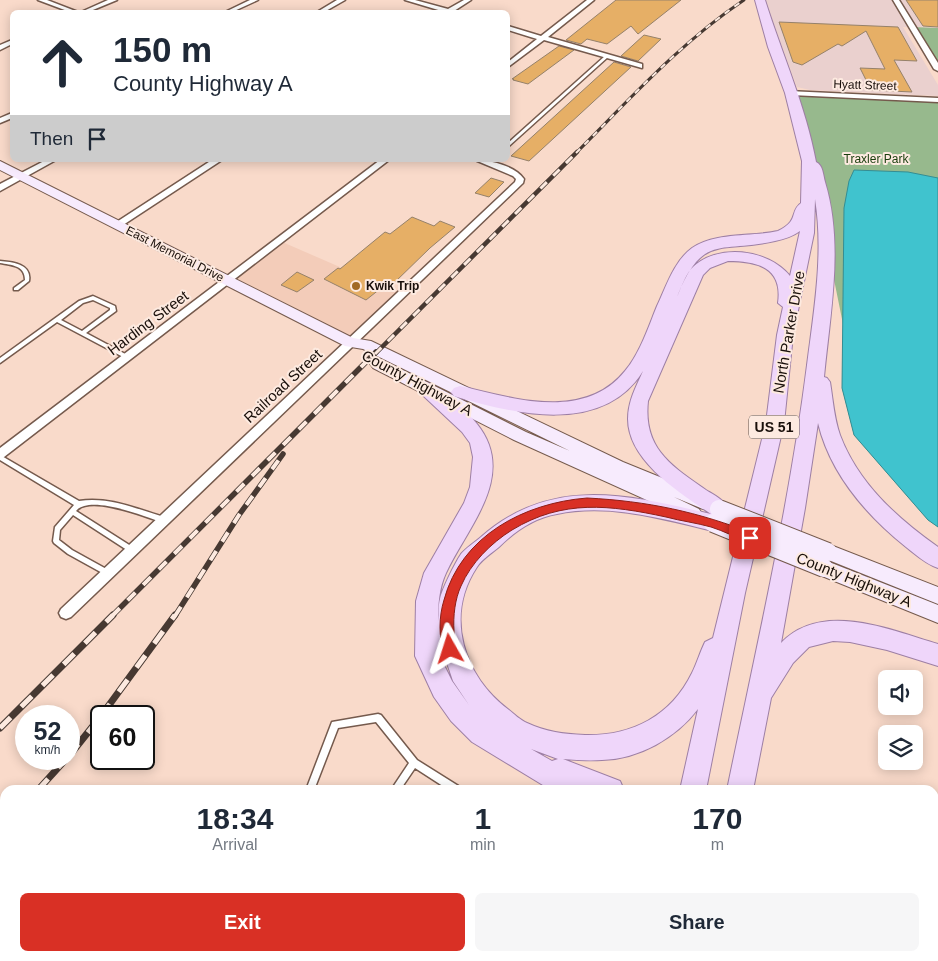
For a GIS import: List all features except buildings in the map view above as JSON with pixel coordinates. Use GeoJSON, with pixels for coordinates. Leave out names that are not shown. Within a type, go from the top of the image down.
{"type":"FeatureCollection","features":[{"type":"Feature","properties":{"kind":"main road","name":"North Parker Drive"},"geometry":{"type":"LineString","coordinates":[[736,785],[758,699],[810,423],[826,271],[826,213],[821,184],[774,47],[760,0]]}},
{"type":"Feature","properties":{"kind":"main road","name":"North Parker Drive"},"geometry":{"type":"LineString","coordinates":[[694,785],[734,593],[775,423],[785,336],[807,233],[809,161],[793,100]]}},
{"type":"Feature","properties":{"kind":"main road","name":"East Memorial Drive"},"geometry":{"type":"LineString","coordinates":[[0,165],[350,343]]}},
{"type":"Feature","properties":{"kind":"main road"},"geometry":{"type":"LineString","coordinates":[[460,392],[531,408],[562,408],[593,401],[616,392],[632,375],[680,272],[689,260],[698,251],[708,246],[786,234],[800,222],[808,198]]}},
{"type":"Feature","properties":{"kind":"main road"},"geometry":{"type":"LineString","coordinates":[[743,240],[770,244],[793,253],[802,259],[817,274],[823,298]]}},
{"type":"Feature","properties":{"kind":"main road"},"geometry":{"type":"LineString","coordinates":[[716,516],[666,470],[646,446],[641,438],[636,419],[639,401],[696,272],[708,262],[723,257],[741,257],[761,262],[778,272],[786,282],[787,287],[785,336]]}},
{"type":"Feature","properties":{"kind":"main road","name":"County Highway A"},"geometry":{"type":"LineString","coordinates":[[350,343],[356,352],[564,457],[826,560],[938,614]]}},
{"type":"Feature","properties":{"kind":"main road","name":"County Highway A"},"geometry":{"type":"LineString","coordinates":[[350,343],[366,344],[460,392],[716,516]]}},
{"type":"Feature","properties":{"kind":"main road"},"geometry":{"type":"LineString","coordinates":[[817,358],[830,434],[853,480],[869,501],[938,559]]}},
{"type":"Feature","properties":{"kind":"main road"},"geometry":{"type":"LineString","coordinates":[[424,388],[469,427],[479,442],[483,457],[480,487],[474,504],[436,573],[427,601],[427,656],[443,689],[460,713],[480,733],[567,785]]}},
{"type":"Feature","properties":{"kind":"main road"},"geometry":{"type":"LineString","coordinates":[[716,516],[607,502],[565,504],[524,517],[491,537],[463,568],[454,587],[448,608],[447,630],[450,649],[458,670],[470,691],[486,710],[508,727],[534,741],[560,747],[590,750],[625,745],[647,738],[667,724],[683,708],[698,687],[734,593]]}},
{"type":"Feature","properties":{"kind":"main road","name":"County Highway A"},"geometry":{"type":"LineString","coordinates":[[826,560],[938,596]]}},
{"type":"Feature","properties":{"kind":"main road"},"geometry":{"type":"LineString","coordinates":[[758,699],[780,664],[800,641],[824,631],[841,630],[862,634],[938,655]]}},
{"type":"Feature","properties":{"kind":"main road"},"geometry":{"type":"LineString","coordinates":[[518,756],[597,785]]}},
{"type":"Feature","properties":{"kind":"street"},"geometry":{"type":"LineString","coordinates":[[41,0],[69,10]]}},
{"type":"Feature","properties":{"kind":"street"},"geometry":{"type":"LineString","coordinates":[[89,10],[114,0]]}},
{"type":"Feature","properties":{"kind":"street"},"geometry":{"type":"LineString","coordinates":[[232,10],[255,0]]}},
{"type":"Feature","properties":{"kind":"street"},"geometry":{"type":"LineString","coordinates":[[324,10],[342,0]]}},
{"type":"Feature","properties":{"kind":"street"},"geometry":{"type":"LineString","coordinates":[[408,0],[443,10]]}},
{"type":"Feature","properties":{"kind":"street"},"geometry":{"type":"LineString","coordinates":[[453,10],[468,0]]}},
{"type":"Feature","properties":{"kind":"street"},"geometry":{"type":"LineString","coordinates":[[510,63],[591,0]]}},
{"type":"Feature","properties":{"kind":"street"},"geometry":{"type":"LineString","coordinates":[[896,0],[938,69]]}},
{"type":"Feature","properties":{"kind":"street"},"geometry":{"type":"LineString","coordinates":[[510,29],[639,66]]}},
{"type":"Feature","properties":{"kind":"street","name":"Hyatt Street"},"geometry":{"type":"LineString","coordinates":[[793,100],[938,100]]}},
{"type":"Feature","properties":{"kind":"street"},"geometry":{"type":"LineString","coordinates":[[0,188],[48,162]]}},
{"type":"Feature","properties":{"kind":"street"},"geometry":{"type":"LineString","coordinates":[[117,225],[215,162]]}},
{"type":"Feature","properties":{"kind":"street","name":"Harding Street"},"geometry":{"type":"LineString","coordinates":[[0,456],[382,162]]}},
{"type":"Feature","properties":{"kind":"street","name":"Railroad Street"},"geometry":{"type":"LineString","coordinates":[[66,613],[518,184],[520,179],[516,174],[488,162]]}},
{"type":"Feature","properties":{"kind":"lane"},"geometry":{"type":"LineString","coordinates":[[510,143],[606,57]]}},
{"type":"Feature","properties":{"kind":"lane"},"geometry":{"type":"LineString","coordinates":[[0,262],[20,266],[26,270],[27,280],[16,289]]}},
{"type":"Feature","properties":{"kind":"lane"},"geometry":{"type":"LineString","coordinates":[[0,361],[81,302],[93,298],[113,307],[113,311],[83,333]]}},
{"type":"Feature","properties":{"kind":"lane"},"geometry":{"type":"LineString","coordinates":[[57,320],[127,357]]}},
{"type":"Feature","properties":{"kind":"lane"},"geometry":{"type":"LineString","coordinates":[[0,456],[78,504]]}},
{"type":"Feature","properties":{"kind":"lane"},"geometry":{"type":"LineString","coordinates":[[108,573],[70,552],[56,541],[56,529],[78,504],[88,501],[106,503],[164,520]]}},
{"type":"Feature","properties":{"kind":"lane"},"geometry":{"type":"LineString","coordinates":[[72,510],[132,550]]}},
{"type":"Feature","properties":{"kind":"lane"},"geometry":{"type":"LineString","coordinates":[[312,785],[335,725],[378,718],[414,763],[449,785]]}},
{"type":"Feature","properties":{"kind":"lane"},"geometry":{"type":"LineString","coordinates":[[399,785],[414,763]]}},
{"type":"Feature","properties":{"kind":"shaded area"},"geometry":{"type":"Polygon","coordinates":[[[765,0],[938,0],[938,28],[903,27],[938,85],[938,96],[810,90],[797,87],[765,0]]]}},
{"type":"Feature","properties":{"kind":"shaded area"},"geometry":{"type":"Polygon","coordinates":[[[280,241],[402,294],[350,343],[227,281],[280,241]]]}},
{"type":"Feature","properties":{"kind":"green space"},"geometry":{"type":"Polygon","coordinates":[[[913,27],[938,28],[938,69],[913,27]]]}},
{"type":"Feature","properties":{"kind":"green space","name":"Traxler Park"},"geometry":{"type":"Polygon","coordinates":[[[791,93],[938,100],[938,527],[928,520],[854,435],[842,388],[843,324],[827,245],[791,93]]]}},
{"type":"Feature","properties":{"kind":"water","name":"Traxler Park"},"geometry":{"type":"Polygon","coordinates":[[[854,170],[908,172],[938,178],[938,527],[928,520],[854,435],[842,388],[844,208],[849,181],[854,170]]]}},
{"type":"Feature","properties":{"kind":"railway"},"geometry":{"type":"LineString","coordinates":[[576,153],[677,53],[721,16],[744,0]]}},
{"type":"Feature","properties":{"kind":"railway"},"geometry":{"type":"LineString","coordinates":[[375,354],[576,153]]}},
{"type":"Feature","properties":{"kind":"railway"},"geometry":{"type":"LineString","coordinates":[[0,728],[376,352]]}},
{"type":"Feature","properties":{"kind":"railway"},"geometry":{"type":"LineString","coordinates":[[175,616],[239,515],[283,454]]}},
{"type":"Feature","properties":{"kind":"railway"},"geometry":{"type":"LineString","coordinates":[[80,742],[175,615]]}},
{"type":"Feature","properties":{"kind":"railway"},"geometry":{"type":"LineString","coordinates":[[43,785],[56,770]]}},
{"type":"Feature","properties":{"kind":"place","name":"Kwik Trip"},"geometry":{"type":"Point","coordinates":[356,286]}},
{"type":"Feature","properties":{"kind":"route"},"geometry":{"type":"LineString","coordinates":[[450,649],[447,630],[448,608],[454,587],[463,568],[491,537],[524,517],[544,509],[565,504],[587,502],[630,505],[713,523],[750,538]]}}]}
